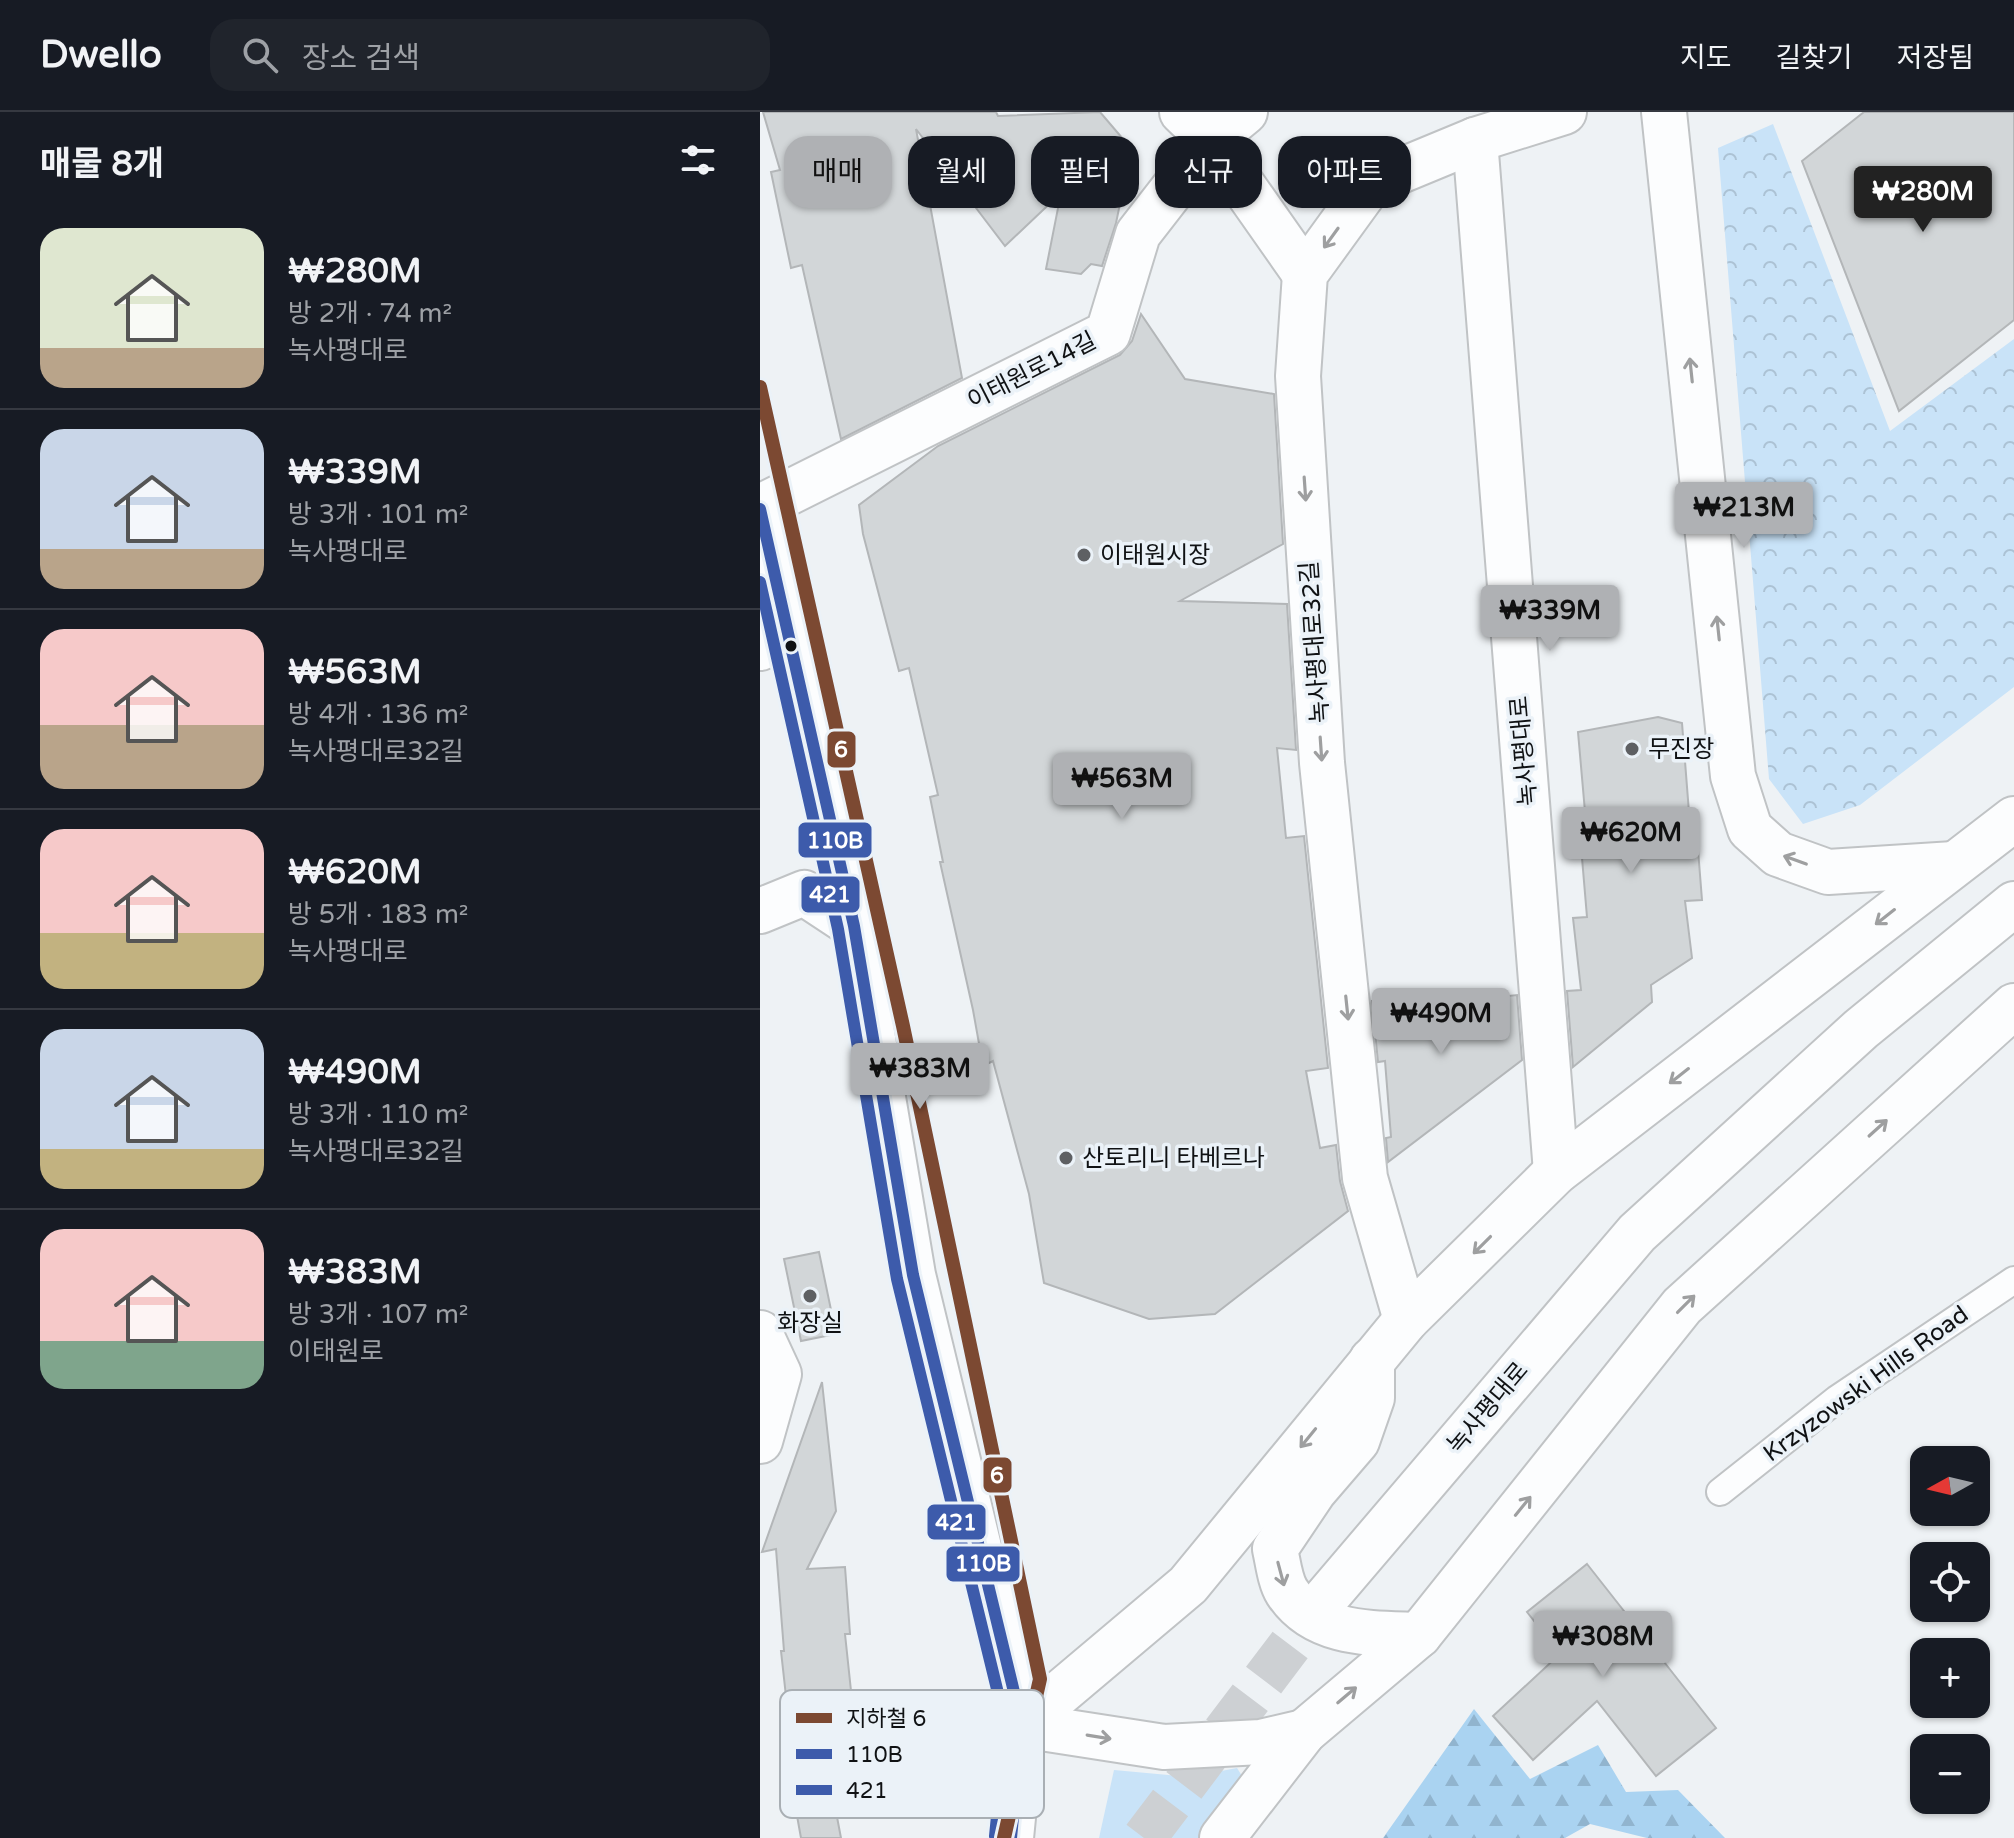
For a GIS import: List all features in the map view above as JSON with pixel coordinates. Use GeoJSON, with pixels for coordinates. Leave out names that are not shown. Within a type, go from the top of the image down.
{"type":"FeatureCollection","features":[{"type":"Feature","properties":{"kind":"main road","name":"이태원로14길"},"geometry":{"type":"LineString","coordinates":[[760,508],[1108,333],[1138,234],[1197,126],[1245,112]]}},
{"type":"Feature","properties":{"kind":"main road"},"geometry":{"type":"LineString","coordinates":[[1197,126],[1305,274],[1371,183],[1475,140],[1564,112]]}},
{"type":"Feature","properties":{"kind":"main road"},"geometry":{"type":"LineString","coordinates":[[1664,112],[1733,776],[1750,829],[1778,854],[1828,872],[1954,864]]}},
{"type":"Feature","properties":{"kind":"main road","name":"녹사평대로"},"geometry":{"type":"LineString","coordinates":[[1475,140],[1556,1172]]}},
{"type":"Feature","properties":{"kind":"main road","name":"녹사평대로32길"},"geometry":{"type":"LineString","coordinates":[[1305,274],[1298,376],[1322,763],[1365,1178],[1406,1320]]}},
{"type":"Feature","properties":{"kind":"main road"},"geometry":{"type":"LineString","coordinates":[[760,508],[774,641],[854,926],[913,1275],[1014,1690]]}},
{"type":"Feature","properties":{"kind":"main road"},"geometry":{"type":"LineString","coordinates":[[1044,1706],[1188,1585],[1406,1320],[1556,1172],[2014,819]]}},
{"type":"Feature","properties":{"kind":"main road"},"geometry":{"type":"LineString","coordinates":[[760,911],[804,893],[854,926]]}},
{"type":"Feature","properties":{"kind":"main road","name":"녹사평대로"},"geometry":{"type":"LineString","coordinates":[[1325,1599],[1637,1233],[1861,1029],[2014,904]]}},
{"type":"Feature","properties":{"kind":"main road"},"geometry":{"type":"LineString","coordinates":[[1222,1838],[1304,1732],[1419,1635],[1682,1306],[2014,1006]]}},
{"type":"Feature","properties":{"kind":"main road"},"geometry":{"type":"LineString","coordinates":[[760,1333],[779,1374],[760,1441]]}},
{"type":"Feature","properties":{"kind":"main road"},"geometry":{"type":"LineString","coordinates":[[1372,1360],[1372,1398],[1357,1441],[1314,1491],[1275,1549],[1286,1591],[1314,1620],[1358,1633],[1419,1635]]}},
{"type":"Feature","properties":{"kind":"main road"},"geometry":{"type":"LineString","coordinates":[[1044,1728],[1164,1747],[1261,1742],[1304,1732]]}},
{"type":"Feature","properties":{"kind":"main road"},"geometry":{"type":"LineString","coordinates":[[1011,1838],[1013,1818]]}},
{"type":"Feature","properties":{"kind":"lane","name":"Krzyzowski Hills Road"},"geometry":{"type":"LineString","coordinates":[[1720,1492],[1837,1399],[2014,1280]]}},
{"type":"Feature","properties":{"kind":"green space"},"geometry":{"type":"Polygon","coordinates":[[[1773,124],[1890,431],[2014,339],[2014,687],[1860,805],[1803,824],[1769,779],[1718,148],[1773,124]]]}},
{"type":"Feature","properties":{"kind":"green space"},"geometry":{"type":"Polygon","coordinates":[[[1474,1709],[1530,1779],[1598,1745],[1626,1792],[1678,1790],[1725,1838],[1647,1838],[1590,1824],[1565,1838],[1383,1838],[1474,1709]]]}},
{"type":"Feature","properties":{"kind":"green space"},"geometry":{"type":"Polygon","coordinates":[[[1237,1768],[1242,1783],[1201,1838],[1099,1838],[1114,1770],[1190,1777],[1237,1768]]]}},
{"type":"Feature","properties":{"kind":"building"},"geometry":{"type":"Polygon","coordinates":[[[763,112],[996,112],[998,116],[1100,112],[1120,136],[1031,136],[1031,208],[1045,208],[1005,246],[976,208],[1015,208],[1015,136],[921,136],[916,129],[917,136],[908,136],[908,208],[931,208],[962,378],[841,439],[802,265],[791,268],[771,172],[780,170],[763,112]]]}},
{"type":"Feature","properties":{"kind":"building"},"geometry":{"type":"Polygon","coordinates":[[[1864,112],[2014,112],[2014,320],[1899,411],[1802,161],[1864,112]]]}},
{"type":"Feature","properties":{"kind":"building"},"geometry":{"type":"Polygon","coordinates":[[[1058,208],[1119,208],[1102,266],[1091,264],[1081,274],[1046,269],[1058,208]]]}},
{"type":"Feature","properties":{"kind":"building"},"geometry":{"type":"Polygon","coordinates":[[[1141,314],[1185,379],[1274,394],[1283,544],[1180,601],[1287,604],[1296,750],[1277,748],[1286,838],[1304,836],[1328,1068],[1306,1071],[1320,1148],[1336,1145],[1340,1181],[1348,1211],[1215,1314],[1149,1319],[1044,1283],[1029,1194],[993,1061],[983,1066],[940,862],[943,862],[930,797],[938,795],[909,668],[899,671],[863,534],[859,505],[938,446],[1120,355],[1132,341],[1141,314]]]}},
{"type":"Feature","properties":{"kind":"building"},"geometry":{"type":"Polygon","coordinates":[[[1658,717],[1682,723],[1691,838],[1697,837],[1702,900],[1685,901],[1692,958],[1651,985],[1652,1002],[1573,1067],[1567,991],[1581,990],[1573,918],[1587,917],[1581,846],[1588,846],[1578,732],[1658,717]]]}},
{"type":"Feature","properties":{"kind":"building"},"geometry":{"type":"Polygon","coordinates":[[[1489,992],[1489,998],[1517,995],[1522,1060],[1388,1162],[1386,1138],[1391,1137],[1385,1061],[1378,1062],[1372,1001],[1489,992]]]}},
{"type":"Feature","properties":{"kind":"building","name":"화장실"},"geometry":{"type":"Polygon","coordinates":[[[819,1252],[836,1334],[801,1341],[784,1259],[819,1252]]]}},
{"type":"Feature","properties":{"kind":"building"},"geometry":{"type":"Polygon","coordinates":[[[822,1382],[836,1511],[807,1569],[845,1567],[850,1634],[845,1634],[851,1690],[785,1690],[776,1549],[762,1552],[822,1382]]]}},
{"type":"Feature","properties":{"kind":"building"},"geometry":{"type":"Polygon","coordinates":[[[1587,1564],[1716,1728],[1656,1776],[1597,1701],[1533,1760],[1493,1716],[1560,1654],[1527,1612],[1587,1564]]]}},
{"type":"Feature","properties":{"kind":"building"},"geometry":{"type":"Polygon","coordinates":[[[797,1818],[837,1818],[841,1838],[801,1838],[797,1818]]]}},
{"type":"Feature","properties":{"kind":"tunnel"},"geometry":{"type":"LineString","coordinates":[[1144,1838],[1325,1599]]}},
{"type":"Feature","properties":{"kind":"metro line","name":"6"},"geometry":{"type":"LineString","coordinates":[[760,387],[903,1026],[1040,1679],[1038,1690]]}},
{"type":"Feature","properties":{"kind":"metro line","name":"6"},"geometry":{"type":"LineString","coordinates":[[1004,1838],[1009,1818]]}},
{"type":"Feature","properties":{"kind":"transit line","name":"110B"},"geometry":{"type":"LineString","coordinates":[[760,509],[854,926],[913,1275],[1014,1690]]}},
{"type":"Feature","properties":{"kind":"transit line","name":"421"},"geometry":{"type":"LineString","coordinates":[[760,582],[838,929],[897,1279],[997,1690]]}},
{"type":"Feature","properties":{"kind":"transit line","name":"421"},"geometry":{"type":"LineString","coordinates":[[995,1836],[997,1818]]}},
{"type":"Feature","properties":{"kind":"transit line","name":"110B"},"geometry":{"type":"LineString","coordinates":[[1011,1838],[1013,1818]]}},
{"type":"Feature","properties":{"kind":"place","name":"이태원시장"},"geometry":{"type":"Point","coordinates":[1084,555]}},
{"type":"Feature","properties":{"kind":"place","name":"무진장"},"geometry":{"type":"Point","coordinates":[1632,749]}},
{"type":"Feature","properties":{"kind":"place","name":"산토리니 타베르나"},"geometry":{"type":"Point","coordinates":[1066,1158]}},
{"type":"Feature","properties":{"kind":"place","name":"화장실"},"geometry":{"type":"Point","coordinates":[810,1296]}}]}
